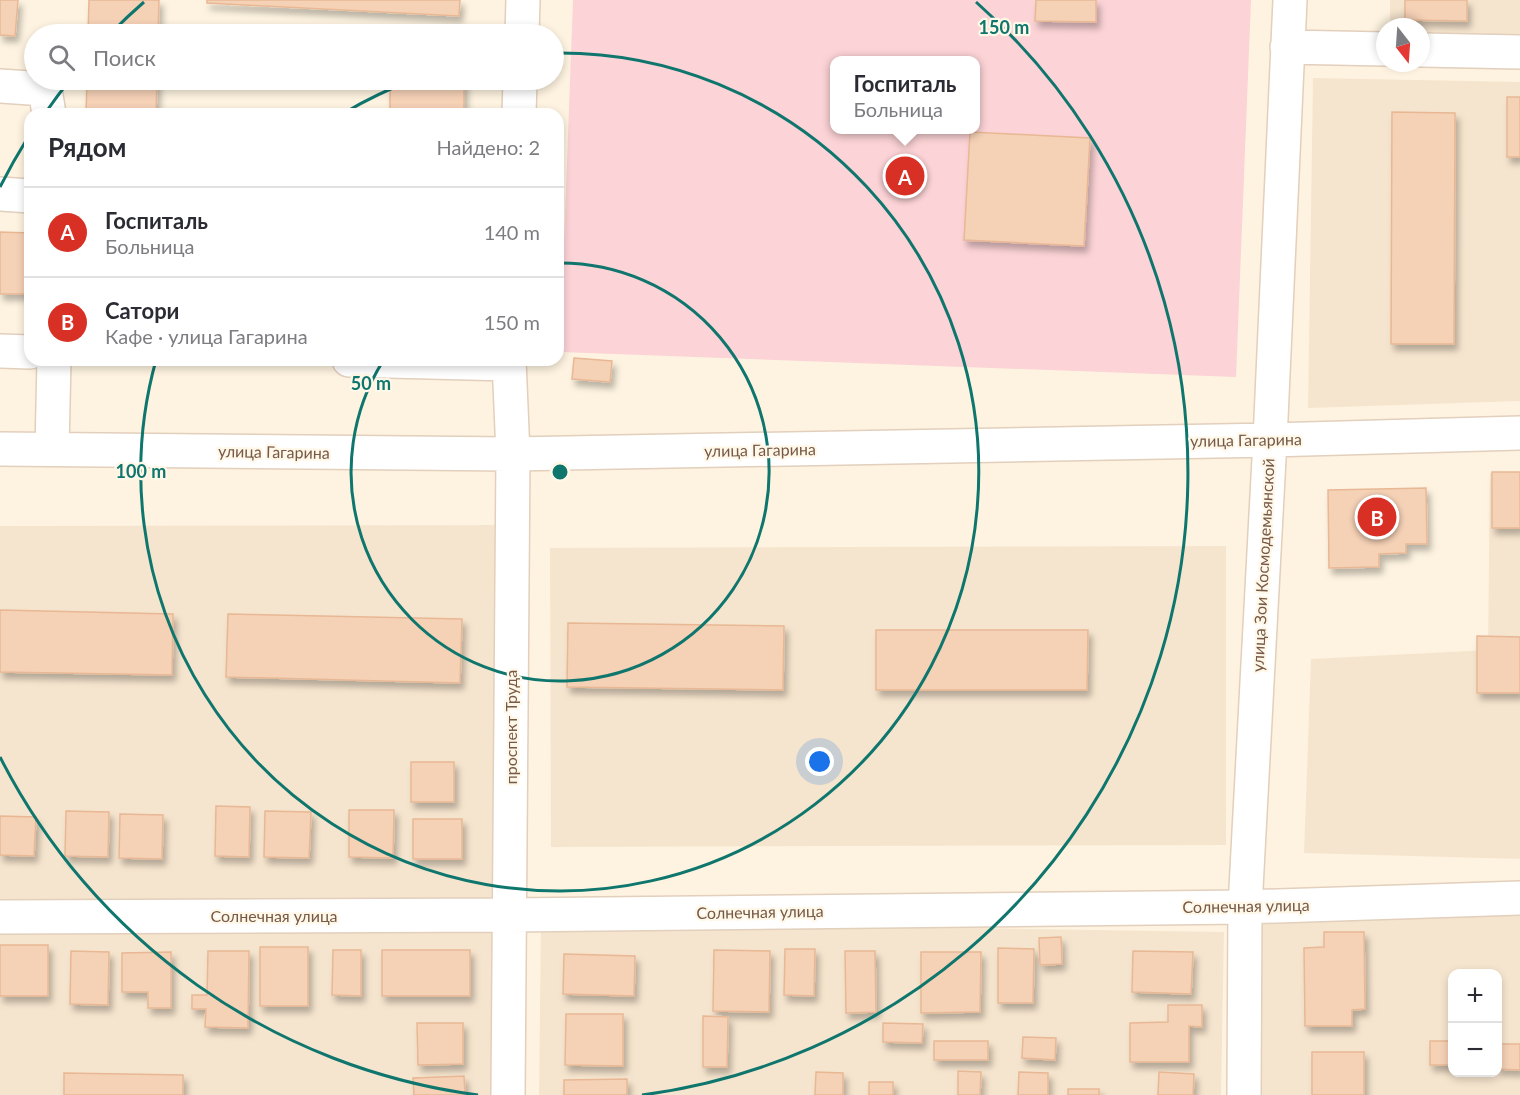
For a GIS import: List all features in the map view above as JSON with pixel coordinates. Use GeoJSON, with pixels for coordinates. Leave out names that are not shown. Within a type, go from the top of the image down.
{"type":"FeatureCollection","features":[{"type":"Feature","properties":{"kind":"street"},"geometry":{"type":"LineString","coordinates":[[522,24],[523,0]]}},
{"type":"Feature","properties":{"kind":"street","name":"улица Зои Космодемьянской"},"geometry":{"type":"LineString","coordinates":[[1244,1095],[1245,907],[1270,440],[1290,0]]}},
{"type":"Feature","properties":{"kind":"street"},"geometry":{"type":"LineString","coordinates":[[1287,47],[1376,49]]}},
{"type":"Feature","properties":{"kind":"street"},"geometry":{"type":"LineString","coordinates":[[1430,50],[1520,52]]}},
{"type":"Feature","properties":{"kind":"street"},"geometry":{"type":"LineString","coordinates":[[0,86],[24,88]]}},
{"type":"Feature","properties":{"kind":"street"},"geometry":{"type":"LineString","coordinates":[[45,90],[48,108]]}},
{"type":"Feature","properties":{"kind":"street"},"geometry":{"type":"LineString","coordinates":[[519,108],[520,90]]}},
{"type":"Feature","properties":{"kind":"street"},"geometry":{"type":"LineString","coordinates":[[0,194],[24,196]]}},
{"type":"Feature","properties":{"kind":"street"},"geometry":{"type":"LineString","coordinates":[[0,351],[24,352]]}},
{"type":"Feature","properties":{"kind":"street"},"geometry":{"type":"LineString","coordinates":[[52,449],[54,366]]}},
{"type":"Feature","properties":{"kind":"street","name":"проспект Труда"},"geometry":{"type":"LineString","coordinates":[[508,1095],[513,454],[509,366]]}},
{"type":"Feature","properties":{"kind":"street","name":"улица Гагарина"},"geometry":{"type":"LineString","coordinates":[[0,449],[513,454],[1520,433]]}},
{"type":"Feature","properties":{"kind":"street","name":"Солнечная улица"},"geometry":{"type":"LineString","coordinates":[[0,918],[1245,907],[1520,898]]}},
{"type":"Feature","properties":{"kind":"shaded area"},"geometry":{"type":"Polygon","coordinates":[[[573,0],[1251,0],[1236,377],[564,352],[564,244],[573,0]]]}},
{"type":"Feature","properties":{"kind":"shaded area"},"geometry":{"type":"Polygon","coordinates":[[[1390,0],[1520,0],[1520,39],[1430,38],[1430,18],[1390,18],[1390,0]]]}},
{"type":"Feature","properties":{"kind":"shaded area"},"geometry":{"type":"Polygon","coordinates":[[[1313,78],[1520,82],[1520,401],[1308,408],[1313,78]]]}},
{"type":"Feature","properties":{"kind":"shaded area"},"geometry":{"type":"Polygon","coordinates":[[[1520,472],[1520,859],[1304,853],[1311,659],[1488,650],[1490,473],[1520,472]]]}},
{"type":"Feature","properties":{"kind":"shaded area"},"geometry":{"type":"Polygon","coordinates":[[[501,525],[502,904],[0,902],[0,526],[501,525]]]}},
{"type":"Feature","properties":{"kind":"shaded area"},"geometry":{"type":"Polygon","coordinates":[[[1226,546],[1226,845],[551,847],[550,548],[1226,546]]]}},
{"type":"Feature","properties":{"kind":"shaded area"},"geometry":{"type":"Polygon","coordinates":[[[1520,910],[1520,1095],[1256,1095],[1253,914],[1520,910]]]}},
{"type":"Feature","properties":{"kind":"shaded area"},"geometry":{"type":"Polygon","coordinates":[[[499,921],[496,1095],[0,1095],[0,925],[499,921]]]}},
{"type":"Feature","properties":{"kind":"shaded area"},"geometry":{"type":"Polygon","coordinates":[[[541,921],[1224,932],[1221,1095],[539,1095],[541,921]]]}},
{"type":"Feature","properties":{"kind":"building"},"geometry":{"type":"Polygon","coordinates":[[[0,0],[18,0],[15,36],[0,35],[0,0]]]}},
{"type":"Feature","properties":{"kind":"building"},"geometry":{"type":"Polygon","coordinates":[[[89,0],[159,0],[158,24],[88,24],[89,0]]]}},
{"type":"Feature","properties":{"kind":"building"},"geometry":{"type":"Polygon","coordinates":[[[207,0],[460,0],[459,16],[207,3],[207,0]]]}},
{"type":"Feature","properties":{"kind":"building"},"geometry":{"type":"Polygon","coordinates":[[[1036,0],[1096,0],[1096,22],[1035,21],[1036,0]]]}},
{"type":"Feature","properties":{"kind":"building"},"geometry":{"type":"Polygon","coordinates":[[[1405,0],[1467,0],[1467,21],[1405,18],[1405,0]]]}},
{"type":"Feature","properties":{"kind":"building"},"geometry":{"type":"Polygon","coordinates":[[[87,90],[157,90],[156,108],[86,108],[87,90]]]}},
{"type":"Feature","properties":{"kind":"building"},"geometry":{"type":"Polygon","coordinates":[[[390,90],[464,90],[464,108],[390,108],[390,90]]]}},
{"type":"Feature","properties":{"kind":"building"},"geometry":{"type":"Polygon","coordinates":[[[1507,97],[1520,97],[1520,157],[1507,157],[1507,97]]]}},
{"type":"Feature","properties":{"kind":"building"},"geometry":{"type":"Polygon","coordinates":[[[1392,112],[1455,113],[1454,344],[1391,344],[1392,112]]]}},
{"type":"Feature","properties":{"kind":"building"},"geometry":{"type":"Polygon","coordinates":[[[980,132],[1090,138],[1084,246],[964,240],[970,134],[980,132]]]}},
{"type":"Feature","properties":{"kind":"building"},"geometry":{"type":"Polygon","coordinates":[[[0,232],[24,233],[24,294],[0,294],[0,232]]]}},
{"type":"Feature","properties":{"kind":"building"},"geometry":{"type":"Polygon","coordinates":[[[574,358],[612,361],[610,382],[572,379],[574,358]]]}},
{"type":"Feature","properties":{"kind":"building"},"geometry":{"type":"Polygon","coordinates":[[[1492,472],[1520,472],[1520,528],[1492,528],[1492,472]]]}},
{"type":"Feature","properties":{"kind":"building"},"geometry":{"type":"Polygon","coordinates":[[[1426,488],[1427,544],[1406,544],[1406,553],[1379,554],[1379,567],[1329,568],[1328,490],[1426,488]]]}},
{"type":"Feature","properties":{"kind":"building"},"geometry":{"type":"Polygon","coordinates":[[[0,610],[173,614],[172,675],[0,672],[0,610]]]}},
{"type":"Feature","properties":{"kind":"building"},"geometry":{"type":"Polygon","coordinates":[[[228,614],[462,619],[460,683],[226,677],[228,614]]]}},
{"type":"Feature","properties":{"kind":"building"},"geometry":{"type":"Polygon","coordinates":[[[568,623],[784,626],[783,690],[567,687],[568,623]]]}},
{"type":"Feature","properties":{"kind":"building"},"geometry":{"type":"Polygon","coordinates":[[[876,630],[1088,630],[1087,690],[876,690],[876,630]]]}},
{"type":"Feature","properties":{"kind":"building"},"geometry":{"type":"Polygon","coordinates":[[[1477,636],[1520,637],[1520,693],[1477,693],[1477,636]]]}},
{"type":"Feature","properties":{"kind":"building"},"geometry":{"type":"Polygon","coordinates":[[[411,762],[454,762],[454,802],[411,802],[411,762]]]}},
{"type":"Feature","properties":{"kind":"building"},"geometry":{"type":"Polygon","coordinates":[[[216,806],[250,807],[249,857],[215,856],[216,806]]]}},
{"type":"Feature","properties":{"kind":"building"},"geometry":{"type":"Polygon","coordinates":[[[349,810],[394,810],[393,858],[349,857],[349,810]]]}},
{"type":"Feature","properties":{"kind":"building"},"geometry":{"type":"Polygon","coordinates":[[[66,811],[109,812],[108,857],[65,856],[66,811]]]}},
{"type":"Feature","properties":{"kind":"building"},"geometry":{"type":"Polygon","coordinates":[[[265,811],[311,812],[309,858],[264,857],[265,811]]]}},
{"type":"Feature","properties":{"kind":"building"},"geometry":{"type":"Polygon","coordinates":[[[120,814],[163,815],[162,859],[119,858],[120,814]]]}},
{"type":"Feature","properties":{"kind":"building"},"geometry":{"type":"Polygon","coordinates":[[[0,816],[36,817],[34,856],[0,855],[0,816]]]}},
{"type":"Feature","properties":{"kind":"building"},"geometry":{"type":"Polygon","coordinates":[[[413,819],[462,819],[462,859],[413,859],[413,819]]]}},
{"type":"Feature","properties":{"kind":"building"},"geometry":{"type":"Polygon","coordinates":[[[1324,932],[1364,932],[1365,1009],[1352,1010],[1352,1026],[1305,1026],[1304,948],[1324,947],[1324,932]]]}},
{"type":"Feature","properties":{"kind":"building"},"geometry":{"type":"Polygon","coordinates":[[[1061,937],[1062,964],[1040,965],[1039,938],[1061,937]]]}},
{"type":"Feature","properties":{"kind":"building"},"geometry":{"type":"Polygon","coordinates":[[[0,945],[48,945],[48,996],[0,996],[0,945]]]}},
{"type":"Feature","properties":{"kind":"building"},"geometry":{"type":"Polygon","coordinates":[[[260,947],[308,947],[308,1006],[260,1006],[260,947]]]}},
{"type":"Feature","properties":{"kind":"building"},"geometry":{"type":"Polygon","coordinates":[[[998,948],[1034,949],[1033,1003],[998,1003],[998,948]]]}},
{"type":"Feature","properties":{"kind":"building"},"geometry":{"type":"Polygon","coordinates":[[[785,949],[815,949],[814,996],[784,995],[785,949]]]}},
{"type":"Feature","properties":{"kind":"building"},"geometry":{"type":"Polygon","coordinates":[[[333,950],[361,950],[361,996],[332,995],[333,950]]]}},
{"type":"Feature","properties":{"kind":"building"},"geometry":{"type":"Polygon","coordinates":[[[382,950],[470,950],[470,996],[382,996],[382,950]]]}},
{"type":"Feature","properties":{"kind":"building"},"geometry":{"type":"Polygon","coordinates":[[[714,950],[770,951],[769,1012],[713,1011],[714,950]]]}},
{"type":"Feature","properties":{"kind":"building"},"geometry":{"type":"Polygon","coordinates":[[[71,951],[109,952],[108,1005],[70,1004],[71,951]]]}},
{"type":"Feature","properties":{"kind":"building"},"geometry":{"type":"Polygon","coordinates":[[[208,951],[249,951],[248,1028],[205,1027],[206,1009],[192,1009],[192,995],[207,995],[208,951]]]}},
{"type":"Feature","properties":{"kind":"building"},"geometry":{"type":"Polygon","coordinates":[[[845,951],[875,951],[876,1012],[846,1013],[845,951]]]}},
{"type":"Feature","properties":{"kind":"building"},"geometry":{"type":"Polygon","coordinates":[[[1133,951],[1193,952],[1191,994],[1132,992],[1133,951]]]}},
{"type":"Feature","properties":{"kind":"building"},"geometry":{"type":"Polygon","coordinates":[[[171,952],[171,1008],[148,1008],[148,992],[122,992],[122,953],[171,952]]]}},
{"type":"Feature","properties":{"kind":"building"},"geometry":{"type":"Polygon","coordinates":[[[921,952],[981,952],[980,1012],[921,1013],[921,952]]]}},
{"type":"Feature","properties":{"kind":"building"},"geometry":{"type":"Polygon","coordinates":[[[564,954],[635,956],[634,996],[563,994],[564,954]]]}},
{"type":"Feature","properties":{"kind":"building"},"geometry":{"type":"Polygon","coordinates":[[[1168,1005],[1202,1005],[1202,1027],[1189,1026],[1189,1062],[1130,1062],[1130,1023],[1168,1022],[1168,1005]]]}},
{"type":"Feature","properties":{"kind":"building"},"geometry":{"type":"Polygon","coordinates":[[[566,1014],[623,1014],[623,1066],[565,1065],[566,1014]]]}},
{"type":"Feature","properties":{"kind":"building"},"geometry":{"type":"Polygon","coordinates":[[[703,1016],[728,1017],[727,1067],[703,1067],[703,1016]]]}},
{"type":"Feature","properties":{"kind":"building"},"geometry":{"type":"Polygon","coordinates":[[[417,1023],[463,1023],[463,1064],[418,1065],[417,1023]]]}},
{"type":"Feature","properties":{"kind":"building"},"geometry":{"type":"Polygon","coordinates":[[[883,1023],[923,1024],[922,1043],[883,1042],[883,1023]]]}},
{"type":"Feature","properties":{"kind":"building"},"geometry":{"type":"Polygon","coordinates":[[[1023,1037],[1056,1038],[1055,1060],[1022,1058],[1023,1037]]]}},
{"type":"Feature","properties":{"kind":"building"},"geometry":{"type":"Polygon","coordinates":[[[934,1041],[988,1041],[988,1060],[934,1060],[934,1041]]]}},
{"type":"Feature","properties":{"kind":"building"},"geometry":{"type":"Polygon","coordinates":[[[1430,1041],[1448,1041],[1448,1065],[1430,1065],[1430,1041]]]}},
{"type":"Feature","properties":{"kind":"building"},"geometry":{"type":"Polygon","coordinates":[[[1502,1044],[1520,1044],[1520,1070],[1502,1069],[1502,1044]]]}},
{"type":"Feature","properties":{"kind":"building"},"geometry":{"type":"Polygon","coordinates":[[[1312,1052],[1364,1052],[1364,1095],[1312,1095],[1312,1052]]]}},
{"type":"Feature","properties":{"kind":"building"},"geometry":{"type":"Polygon","coordinates":[[[958,1071],[981,1072],[980,1095],[958,1095],[958,1071]]]}},
{"type":"Feature","properties":{"kind":"building"},"geometry":{"type":"Polygon","coordinates":[[[816,1072],[843,1073],[843,1095],[815,1095],[816,1072]]]}},
{"type":"Feature","properties":{"kind":"building"},"geometry":{"type":"Polygon","coordinates":[[[1019,1072],[1048,1073],[1048,1095],[1018,1095],[1019,1072]]]}},
{"type":"Feature","properties":{"kind":"building"},"geometry":{"type":"Polygon","coordinates":[[[1159,1072],[1194,1074],[1193,1095],[1158,1095],[1159,1072]]]}},
{"type":"Feature","properties":{"kind":"building"},"geometry":{"type":"Polygon","coordinates":[[[64,1073],[183,1075],[183,1095],[64,1095],[64,1073]]]}},
{"type":"Feature","properties":{"kind":"building"},"geometry":{"type":"Polygon","coordinates":[[[464,1076],[465,1095],[414,1095],[413,1078],[464,1076]]]}},
{"type":"Feature","properties":{"kind":"building"},"geometry":{"type":"Polygon","coordinates":[[[627,1079],[627,1095],[564,1095],[564,1080],[627,1079]]]}},
{"type":"Feature","properties":{"kind":"building"},"geometry":{"type":"Polygon","coordinates":[[[869,1082],[893,1082],[893,1095],[869,1095],[869,1082]]]}},
{"type":"Feature","properties":{"kind":"building"},"geometry":{"type":"Polygon","coordinates":[[[1068,1089],[1099,1089],[1099,1095],[1068,1095],[1068,1089]]]}},
{"type":"Feature","properties":{"kind":"place","name":"Госпиталь"},"geometry":{"type":"Point","coordinates":[905,176]}},
{"type":"Feature","properties":{"kind":"place","name":"Сатори"},"geometry":{"type":"Point","coordinates":[1377,517]}}]}
